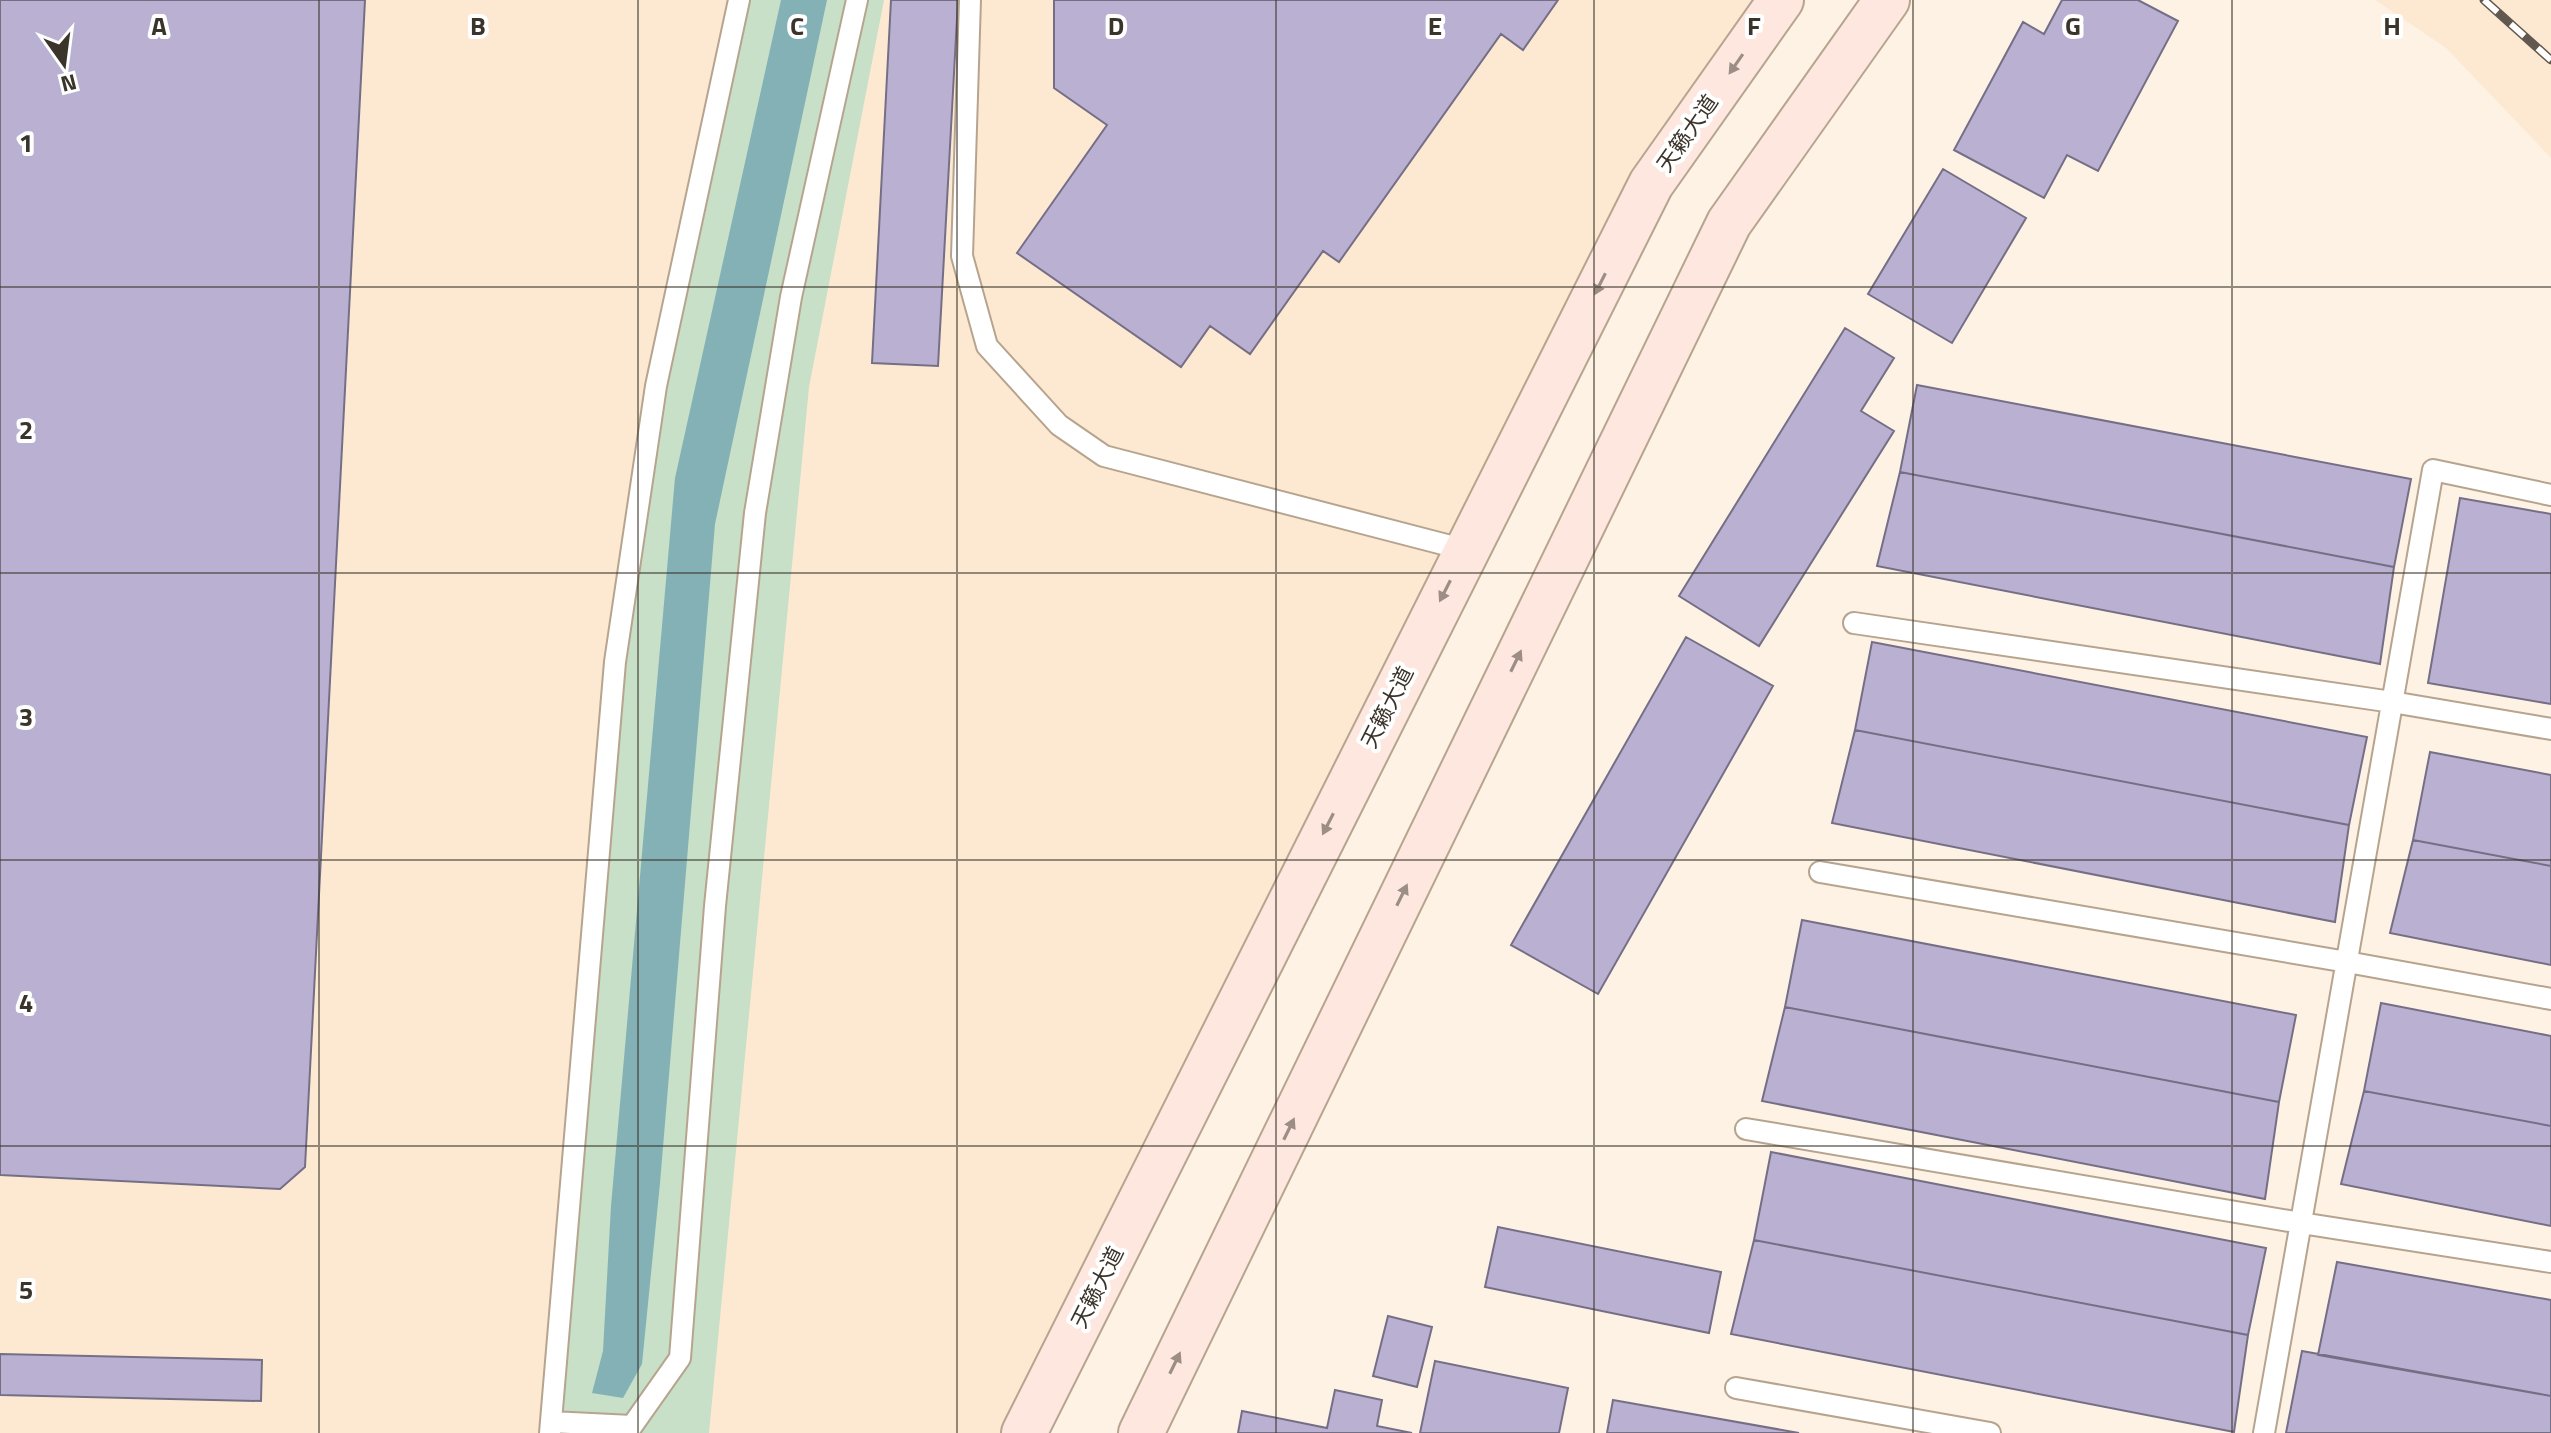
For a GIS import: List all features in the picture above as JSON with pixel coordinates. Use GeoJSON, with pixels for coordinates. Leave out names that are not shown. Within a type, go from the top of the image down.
{"type":"FeatureCollection","features":[{"type":"Feature","properties":{"kind":"main road","name":"天籁大道"},"geometry":{"type":"LineString","coordinates":[[1024,1433],[1651,184],[1781,0]]}},
{"type":"Feature","properties":{"kind":"main road"},"geometry":{"type":"LineString","coordinates":[[1141,1433],[1729,223],[1887,0]]}},
{"type":"Feature","properties":{"kind":"lane"},"geometry":{"type":"LineString","coordinates":[[739,0],[656,386],[615,662],[550,1427],[632,1426],[680,1358],[714,922],[755,513],[791,297],[857,0]]}},
{"type":"Feature","properties":{"kind":"lane"},"geometry":{"type":"LineString","coordinates":[[970,0],[962,256],[987,346],[1059,425],[1104,456],[1466,550]]}},
{"type":"Feature","properties":{"kind":"lane"},"geometry":{"type":"LineString","coordinates":[[2264,1433],[2433,470],[2551,495]]}},
{"type":"Feature","properties":{"kind":"lane"},"geometry":{"type":"LineString","coordinates":[[1854,623],[2392,702],[2551,729]]}},
{"type":"Feature","properties":{"kind":"lane"},"geometry":{"type":"LineString","coordinates":[[1820,872],[2551,999]]}},
{"type":"Feature","properties":{"kind":"lane"},"geometry":{"type":"LineString","coordinates":[[1746,1129],[2551,1262]]}},
{"type":"Feature","properties":{"kind":"lane"},"geometry":{"type":"LineString","coordinates":[[1736,1388],[1990,1433]]}},
{"type":"Feature","properties":{"kind":"shaded area"},"geometry":{"type":"Polygon","coordinates":[[[0,0],[1781,0],[1651,184],[1024,1433],[0,1433],[0,0]]]}},
{"type":"Feature","properties":{"kind":"shaded area"},"geometry":{"type":"Polygon","coordinates":[[[2375,0],[2551,0],[2551,158],[2446,48],[2375,0]]]}},
{"type":"Feature","properties":{"kind":"green space"},"geometry":{"type":"Polygon","coordinates":[[[739,0],[884,0],[809,387],[709,1433],[550,1433],[615,662],[656,386],[739,0]]]}},
{"type":"Feature","properties":{"kind":"water"},"geometry":{"type":"Polygon","coordinates":[[[781,0],[827,0],[715,524],[642,1364],[623,1398],[592,1393],[603,1351],[611,1206],[675,478],[781,0]]]}},
{"type":"Feature","properties":{"kind":"building"},"geometry":{"type":"Polygon","coordinates":[[[0,0],[365,0],[305,1167],[280,1189],[0,1175],[0,0]]]}},
{"type":"Feature","properties":{"kind":"building"},"geometry":{"type":"Polygon","coordinates":[[[891,0],[958,0],[938,366],[872,363],[891,0]]]}},
{"type":"Feature","properties":{"kind":"building"},"geometry":{"type":"Polygon","coordinates":[[[1054,0],[1558,0],[1523,50],[1501,34],[1339,262],[1323,251],[1250,354],[1210,326],[1181,367],[1017,253],[1107,125],[1054,88],[1054,0]]]}},
{"type":"Feature","properties":{"kind":"building"},"geometry":{"type":"Polygon","coordinates":[[[2062,0],[2138,0],[2178,21],[2098,171],[2067,155],[2044,198],[1954,150],[2023,22],[2044,34],[2062,0]]]}},
{"type":"Feature","properties":{"kind":"building"},"geometry":{"type":"Polygon","coordinates":[[[1943,169],[2026,218],[1952,343],[1868,294],[1943,169]]]}},
{"type":"Feature","properties":{"kind":"building"},"geometry":{"type":"Polygon","coordinates":[[[1845,328],[1894,358],[1861,411],[1894,431],[1759,646],[1679,596],[1845,328]]]}},
{"type":"Feature","properties":{"kind":"building"},"geometry":{"type":"Polygon","coordinates":[[[1917,385],[2411,479],[2394,567],[1900,472],[1917,385]]]}},
{"type":"Feature","properties":{"kind":"building"},"geometry":{"type":"Polygon","coordinates":[[[1900,472],[2394,567],[2380,664],[1877,566],[1900,472]]]}},
{"type":"Feature","properties":{"kind":"building"},"geometry":{"type":"Polygon","coordinates":[[[2460,498],[2551,514],[2551,704],[2428,683],[2460,498]]]}},
{"type":"Feature","properties":{"kind":"building"},"geometry":{"type":"Polygon","coordinates":[[[1686,637],[1773,686],[1598,994],[1511,945],[1686,637]]]}},
{"type":"Feature","properties":{"kind":"building"},"geometry":{"type":"Polygon","coordinates":[[[1872,642],[2367,737],[2349,825],[1855,730],[1872,642]]]}},
{"type":"Feature","properties":{"kind":"building"},"geometry":{"type":"Polygon","coordinates":[[[1855,730],[2349,825],[2335,922],[1832,823],[1855,730]]]}},
{"type":"Feature","properties":{"kind":"building"},"geometry":{"type":"Polygon","coordinates":[[[2430,752],[2551,775],[2551,866],[2413,840],[2430,752]]]}},
{"type":"Feature","properties":{"kind":"building"},"geometry":{"type":"Polygon","coordinates":[[[2413,840],[2551,866],[2551,965],[2390,933],[2413,840]]]}},
{"type":"Feature","properties":{"kind":"building"},"geometry":{"type":"Polygon","coordinates":[[[1802,920],[2296,1015],[2279,1102],[1785,1007],[1802,920]]]}},
{"type":"Feature","properties":{"kind":"building"},"geometry":{"type":"Polygon","coordinates":[[[2381,1003],[2551,1036],[2551,1126],[2364,1091],[2381,1003]]]}},
{"type":"Feature","properties":{"kind":"building"},"geometry":{"type":"Polygon","coordinates":[[[1785,1007],[2279,1102],[2265,1199],[1762,1101],[1785,1007]]]}},
{"type":"Feature","properties":{"kind":"building"},"geometry":{"type":"Polygon","coordinates":[[[2364,1091],[2551,1126],[2551,1226],[2341,1184],[2364,1091]]]}},
{"type":"Feature","properties":{"kind":"building"},"geometry":{"type":"Polygon","coordinates":[[[1771,1152],[2266,1248],[2248,1335],[1754,1240],[1771,1152]]]}},
{"type":"Feature","properties":{"kind":"building"},"geometry":{"type":"Polygon","coordinates":[[[1498,1227],[1721,1272],[1709,1333],[1485,1287],[1498,1227]]]}},
{"type":"Feature","properties":{"kind":"building"},"geometry":{"type":"Polygon","coordinates":[[[1754,1240],[2248,1335],[2234,1432],[1731,1334],[1754,1240]]]}},
{"type":"Feature","properties":{"kind":"building"},"geometry":{"type":"Polygon","coordinates":[[[2337,1262],[2551,1300],[2551,1396],[2318,1355],[2337,1262]]]}},
{"type":"Feature","properties":{"kind":"building"},"geometry":{"type":"Polygon","coordinates":[[[1388,1316],[1432,1327],[1417,1387],[1373,1376],[1388,1316]]]}},
{"type":"Feature","properties":{"kind":"building"},"geometry":{"type":"Polygon","coordinates":[[[2302,1351],[2551,1396],[2551,1433],[2286,1433],[2302,1351]]]}},
{"type":"Feature","properties":{"kind":"building"},"geometry":{"type":"Polygon","coordinates":[[[0,1354],[262,1360],[261,1401],[0,1395],[0,1354]]]}},
{"type":"Feature","properties":{"kind":"building"},"geometry":{"type":"Polygon","coordinates":[[[1435,1361],[1568,1388],[1559,1433],[1420,1433],[1435,1361]]]}},
{"type":"Feature","properties":{"kind":"building"},"geometry":{"type":"Polygon","coordinates":[[[1335,1390],[1382,1400],[1377,1426],[1412,1433],[1238,1433],[1242,1411],[1327,1428],[1335,1390]]]}},
{"type":"Feature","properties":{"kind":"building"},"geometry":{"type":"Polygon","coordinates":[[[1613,1400],[1799,1433],[1607,1433],[1613,1400]]]}},
{"type":"Feature","properties":{"kind":"railway"},"geometry":{"type":"LineString","coordinates":[[2484,0],[2551,60]]}}]}
